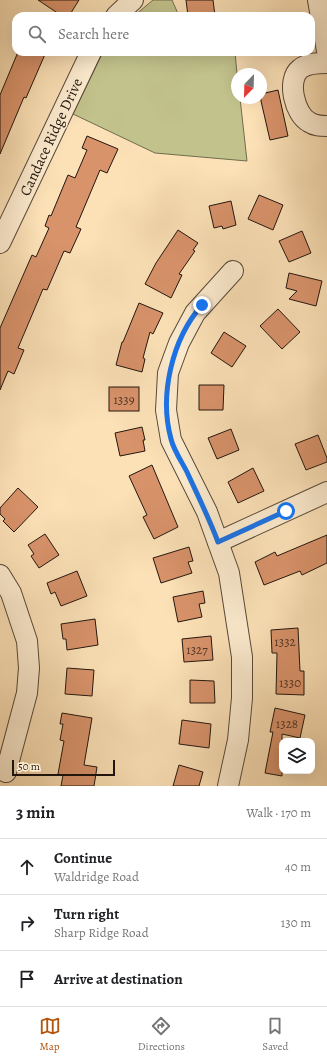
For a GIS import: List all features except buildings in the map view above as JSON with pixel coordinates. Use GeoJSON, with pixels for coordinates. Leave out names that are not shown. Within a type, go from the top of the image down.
{"type":"FeatureCollection","features":[{"type":"Feature","properties":{"kind":"street"},"geometry":{"type":"LineString","coordinates":[[120,12],[133,0]]}},
{"type":"Feature","properties":{"kind":"street"},"geometry":{"type":"LineString","coordinates":[[318,0],[327,51]]}},
{"type":"Feature","properties":{"kind":"street","name":"Candace Ridge Drive"},"geometry":{"type":"LineString","coordinates":[[0,243],[89,56]]}},
{"type":"Feature","properties":{"kind":"street"},"geometry":{"type":"LineString","coordinates":[[327,63],[311,64],[299,69],[293,80],[293,94],[300,114],[308,122],[317,126],[327,126]]}},
{"type":"Feature","properties":{"kind":"street"},"geometry":{"type":"LineString","coordinates":[[228,786],[238,740],[242,698],[242,657],[229,573],[207,512],[171,440],[166,410],[168,374],[179,343],[195,313],[233,271]]}},
{"type":"Feature","properties":{"kind":"street"},"geometry":{"type":"LineString","coordinates":[[218,542],[327,492]]}},
{"type":"Feature","properties":{"kind":"street"},"geometry":{"type":"LineString","coordinates":[[0,575],[11,593],[27,641],[29,668],[27,694],[6,772]]}},
{"type":"Feature","properties":{"kind":"green space"},"geometry":{"type":"Polygon","coordinates":[[[153,0],[172,0],[177,12],[139,12],[153,0]]]}},
{"type":"Feature","properties":{"kind":"green space"},"geometry":{"type":"Polygon","coordinates":[[[101,56],[235,56],[236,68],[231,68],[231,104],[241,104],[247,161],[155,153],[73,114],[101,56]]]}},
{"type":"Feature","properties":{"kind":"route"},"geometry":{"type":"LineString","coordinates":[[202,305],[195,313],[179,343],[168,374],[166,410],[171,440],[207,512],[218,542],[286,511]]}}]}
